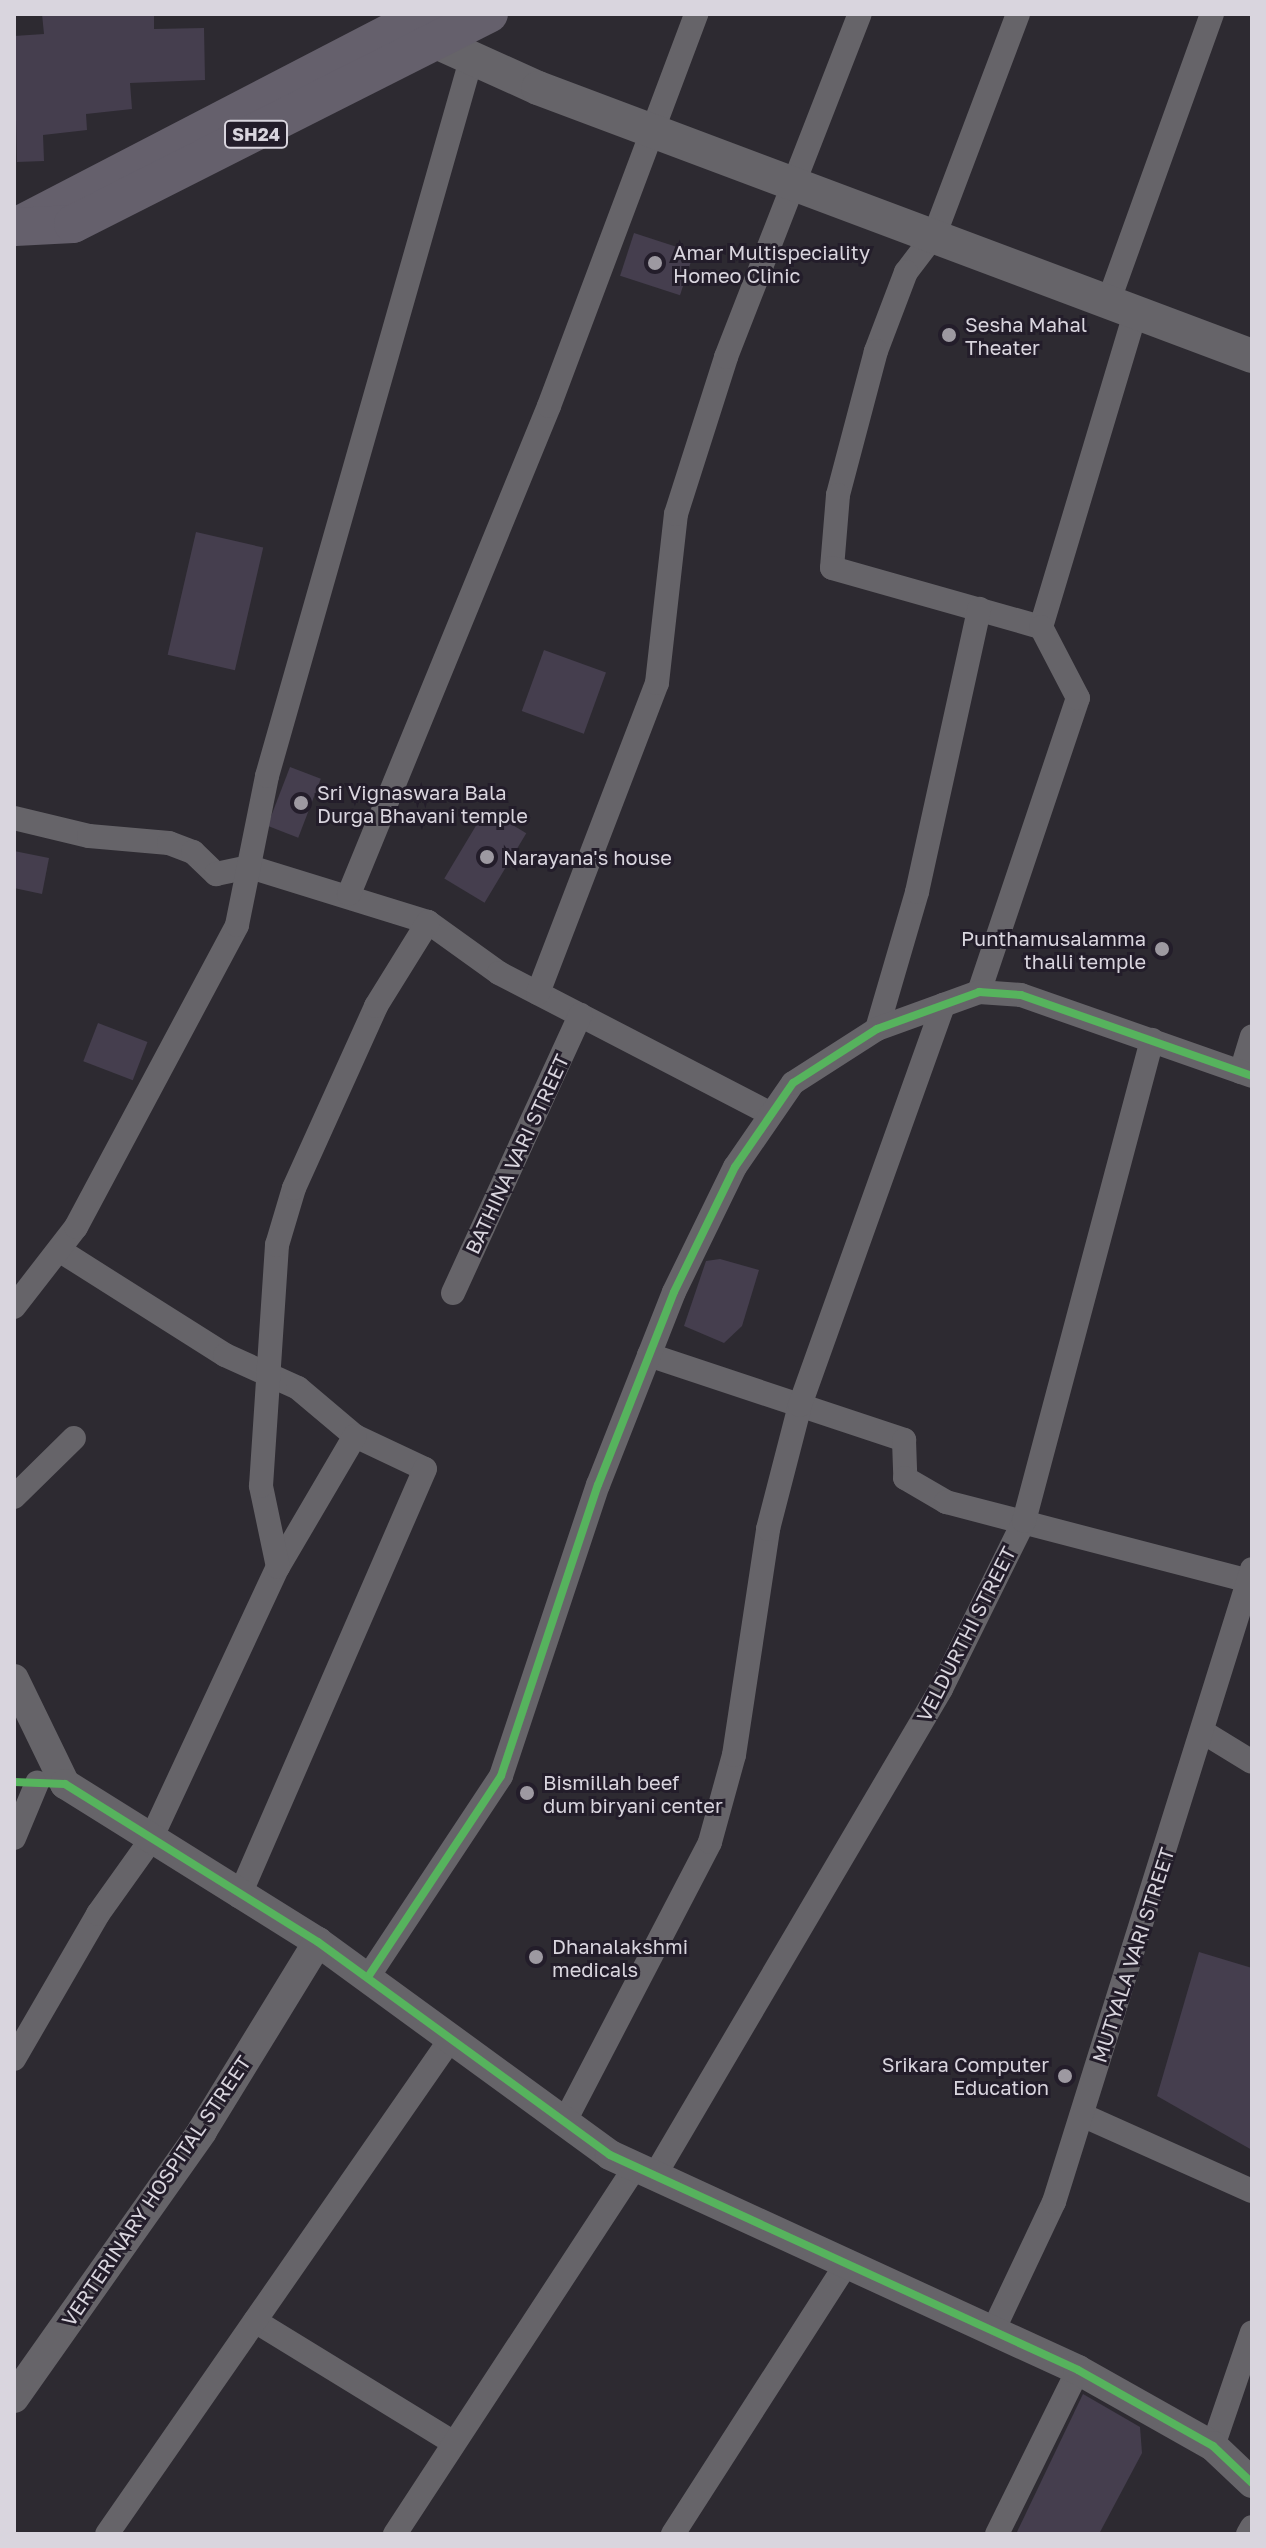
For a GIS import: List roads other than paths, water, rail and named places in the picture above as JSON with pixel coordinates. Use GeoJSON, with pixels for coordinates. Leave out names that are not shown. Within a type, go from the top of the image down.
{"type":"FeatureCollection","features":[{"type":"Feature","properties":{"kind":"main road","name":"SH24"},"geometry":{"type":"LineString","coordinates":[[14,228],[73,224],[421,28],[489,14]]}},
{"type":"Feature","properties":{"kind":"main road"},"geometry":{"type":"LineString","coordinates":[[421,28],[471,60],[1252,356]]}},
{"type":"Feature","properties":{"kind":"street"},"geometry":{"type":"LineString","coordinates":[[349,894],[654,130],[696,14]]}},
{"type":"Feature","properties":{"kind":"street"},"geometry":{"type":"LineString","coordinates":[[538,993],[657,683],[676,514],[726,357],[797,183],[860,14]]}},
{"type":"Feature","properties":{"kind":"street"},"geometry":{"type":"LineString","coordinates":[[1018,14],[935,234],[906,272],[876,351],[838,495],[832,568],[1041,627]]}},
{"type":"Feature","properties":{"kind":"street"},"geometry":{"type":"LineString","coordinates":[[979,992],[1078,698],[1041,627],[1122,305],[1212,14]]}},
{"type":"Feature","properties":{"kind":"street"},"geometry":{"type":"LineString","coordinates":[[14,1307],[59,1250],[237,925],[267,776],[374,388],[471,60]]}},
{"type":"Feature","properties":{"kind":"street"},"geometry":{"type":"LineString","coordinates":[[877,1029],[917,892],[979,609]]}},
{"type":"Feature","properties":{"kind":"street"},"geometry":{"type":"LineString","coordinates":[[14,818],[89,836],[169,843],[193,852],[216,874],[250,867],[349,894],[428,922],[538,993],[771,1114]]}},
{"type":"Feature","properties":{"kind":"street"},"geometry":{"type":"LineString","coordinates":[[278,1567],[261,1486],[265,1368],[277,1245],[294,1188],[376,1006],[428,922]]}},
{"type":"Feature","properties":{"kind":"street"},"geometry":{"type":"LineString","coordinates":[[368,1977],[501,1776],[649,1355],[735,1167],[793,1083],[877,1029],[979,992],[1021,995],[1246,1074],[1252,1037]]}},
{"type":"Feature","properties":{"kind":"street"},"geometry":{"type":"LineString","coordinates":[[565,2121],[710,1842],[734,1755],[768,1529],[800,1405],[943,1005]]}},
{"type":"Feature","properties":{"kind":"street","name":"BATHINA VARI STREET"},"geometry":{"type":"LineString","coordinates":[[453,1293],[580,1015]]}},
{"type":"Feature","properties":{"kind":"street","name":"VELDURTHI STREET"},"geometry":{"type":"LineString","coordinates":[[395,2534],[454,2443],[645,2171],[941,1689],[1024,1521],[1152,1040]]}},
{"type":"Feature","properties":{"kind":"street"},"geometry":{"type":"LineString","coordinates":[[59,1250],[225,1355],[265,1368],[355,1436],[425,1469],[239,1896]]}},
{"type":"Feature","properties":{"kind":"street"},"geometry":{"type":"LineString","coordinates":[[649,1355],[904,1440],[905,1478],[946,1502],[1250,1575]]}},
{"type":"Feature","properties":{"kind":"street"},"geometry":{"type":"LineString","coordinates":[[14,2059],[98,1914],[150,1841],[278,1567],[355,1436]]}},
{"type":"Feature","properties":{"kind":"street"},"geometry":{"type":"LineString","coordinates":[[14,1497],[74,1438]]}},
{"type":"Feature","properties":{"kind":"street","name":"MUTYALA VARI STREET"},"geometry":{"type":"LineString","coordinates":[[992,2333],[1054,2202],[1250,1575]]}},
{"type":"Feature","properties":{"kind":"street"},"geometry":{"type":"LineString","coordinates":[[14,1679],[39,1783],[14,1838]]}},
{"type":"Feature","properties":{"kind":"street"},"geometry":{"type":"LineString","coordinates":[[1203,1732],[1252,1762]]}},
{"type":"Feature","properties":{"kind":"street"},"geometry":{"type":"LineString","coordinates":[[39,1783],[150,1841],[318,1942],[565,2121],[645,2171],[1078,2370],[1213,2446],[1252,2483]]}},
{"type":"Feature","properties":{"kind":"street","name":"VERTERINARY HOSPITAL STREET"},"geometry":{"type":"LineString","coordinates":[[14,2398],[202,2131],[318,1942]]}},
{"type":"Feature","properties":{"kind":"street"},"geometry":{"type":"LineString","coordinates":[[107,2534],[452,2037]]}},
{"type":"Feature","properties":{"kind":"street"},"geometry":{"type":"LineString","coordinates":[[1082,2115],[1252,2191]]}},
{"type":"Feature","properties":{"kind":"street"},"geometry":{"type":"LineString","coordinates":[[673,2534],[846,2265]]}},
{"type":"Feature","properties":{"kind":"street"},"geometry":{"type":"LineString","coordinates":[[255,2321],[454,2443]]}},
{"type":"Feature","properties":{"kind":"street"},"geometry":{"type":"LineString","coordinates":[[1213,2446],[1252,2332]]}},
{"type":"Feature","properties":{"kind":"street"},"geometry":{"type":"LineString","coordinates":[[997,2534],[1078,2370]]}},
{"type":"Feature","properties":{"kind":"street"},"geometry":{"type":"LineString","coordinates":[[1248,2534],[1252,2527]]}},
{"type":"Feature","properties":{"kind":"place","name":"Amar Multispeciality Homeo Clinic"},"geometry":{"type":"Point","coordinates":[655,263]}},
{"type":"Feature","properties":{"kind":"place","name":"Sesha Mahal Theater"},"geometry":{"type":"Point","coordinates":[949,335]}},
{"type":"Feature","properties":{"kind":"place","name":"Sri Vignaswara Bala Durga Bhavani temple"},"geometry":{"type":"Point","coordinates":[301,803]}},
{"type":"Feature","properties":{"kind":"place","name":"Narayana's house"},"geometry":{"type":"Point","coordinates":[487,857]}},
{"type":"Feature","properties":{"kind":"place","name":"Punthamusalamma thalli temple"},"geometry":{"type":"Point","coordinates":[1162,949]}},
{"type":"Feature","properties":{"kind":"place","name":"Bismillah beef dum biryani center"},"geometry":{"type":"Point","coordinates":[527,1793]}},
{"type":"Feature","properties":{"kind":"place","name":"Dhanalakshmi medicals"},"geometry":{"type":"Point","coordinates":[536,1957]}},
{"type":"Feature","properties":{"kind":"place","name":"Srikara Computer Education"},"geometry":{"type":"Point","coordinates":[1065,2076]}}]}
